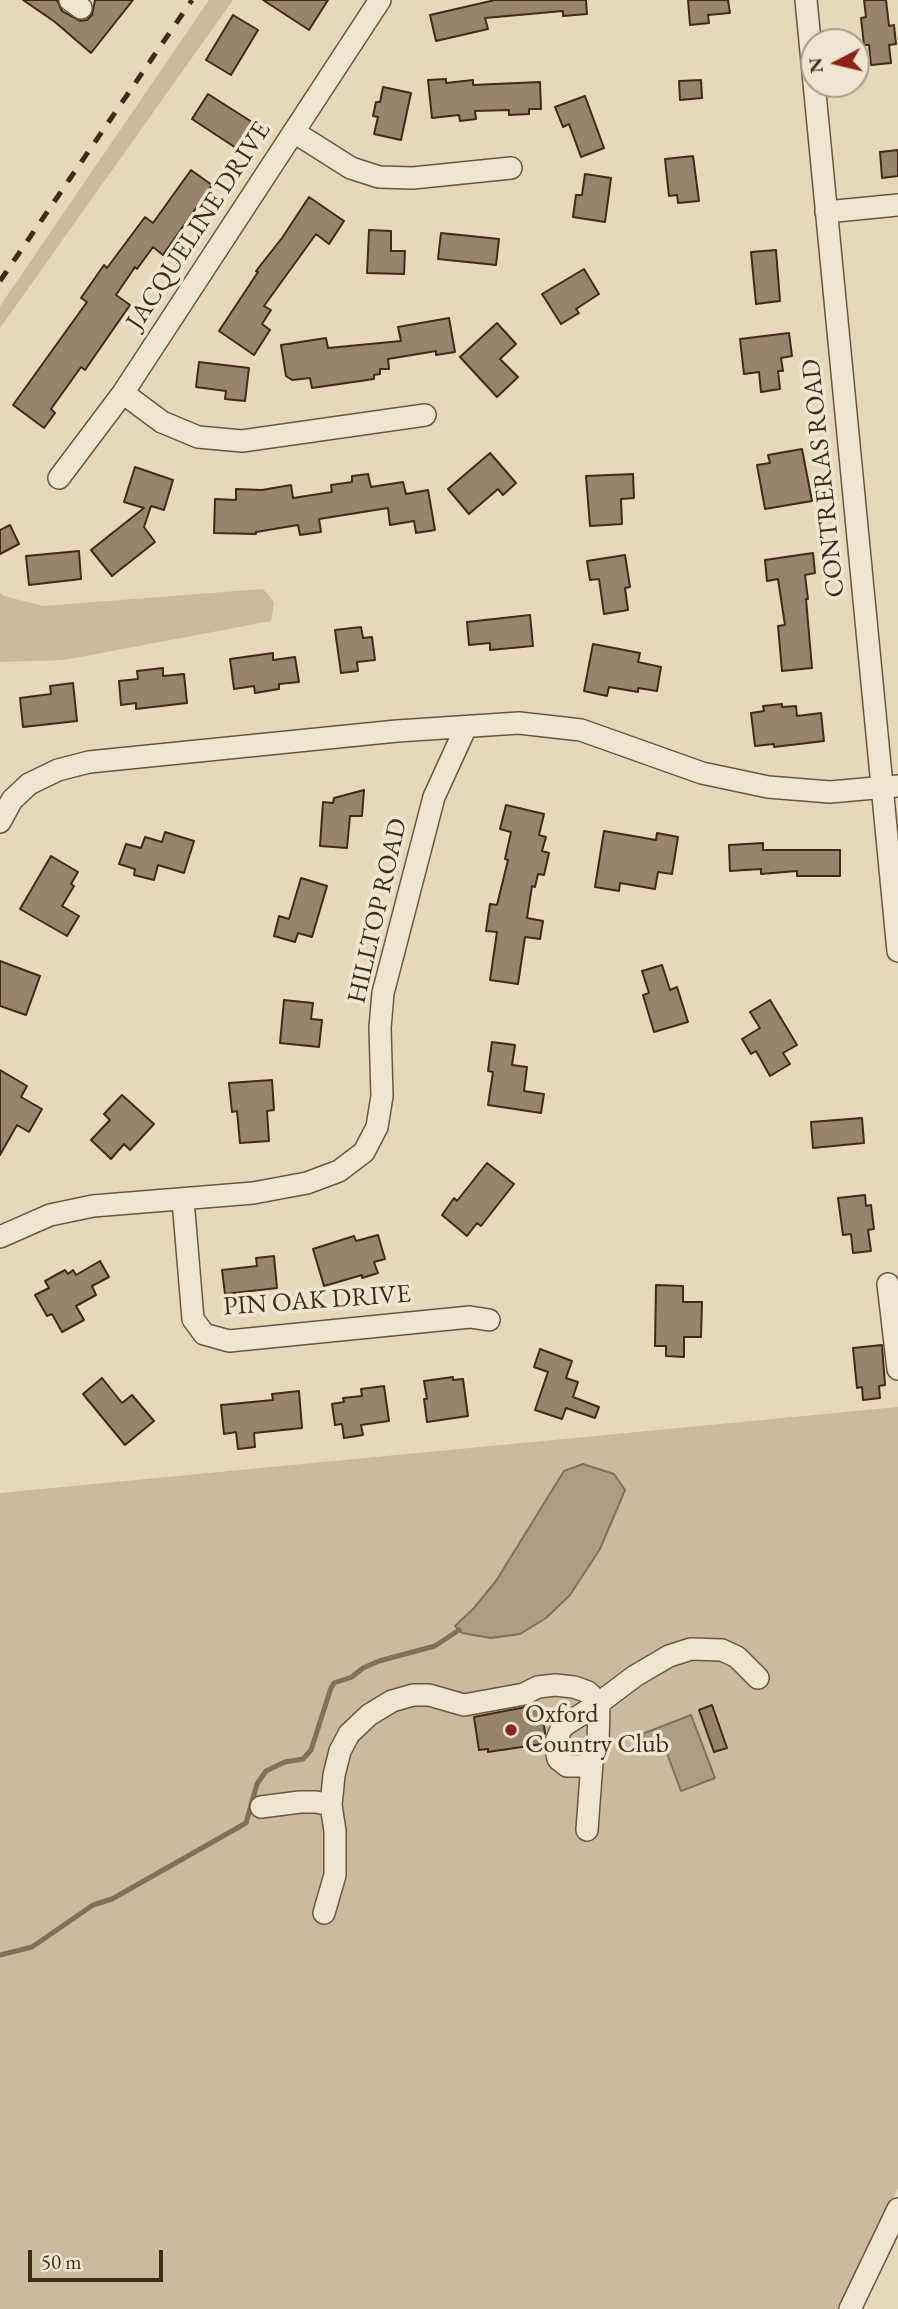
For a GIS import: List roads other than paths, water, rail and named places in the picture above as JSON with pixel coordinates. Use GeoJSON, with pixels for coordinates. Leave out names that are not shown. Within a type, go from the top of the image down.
{"type":"FeatureCollection","features":[{"type":"Feature","properties":{"kind":"street","name":"JACQUELINE DRIVE"},"geometry":{"type":"LineString","coordinates":[[59,478],[123,393],[380,0]]}},
{"type":"Feature","properties":{"kind":"street","name":"CONTRERAS ROAD"},"geometry":{"type":"LineString","coordinates":[[806,0],[826,212],[890,786],[898,951]]}},
{"type":"Feature","properties":{"kind":"street"},"geometry":{"type":"LineString","coordinates":[[294,132],[351,167],[379,177],[413,178],[511,168]]}},
{"type":"Feature","properties":{"kind":"street"},"geometry":{"type":"LineString","coordinates":[[826,212],[898,205]]}},
{"type":"Feature","properties":{"kind":"street"},"geometry":{"type":"LineString","coordinates":[[123,393],[162,422],[198,437],[242,441],[425,415]]}},
{"type":"Feature","properties":{"kind":"street"},"geometry":{"type":"LineString","coordinates":[[0,822],[12,800],[29,784],[58,770],[89,762],[397,731],[519,723],[580,730],[702,773],[768,787],[830,792],[890,786]]}},
{"type":"Feature","properties":{"kind":"street","name":"HILLTOP ROAD"},"geometry":{"type":"LineString","coordinates":[[0,1237],[50,1215],[93,1206],[253,1192],[307,1183],[339,1171],[364,1152],[377,1127],[382,1096],[380,1028],[383,993],[434,797],[466,727]]}},
{"type":"Feature","properties":{"kind":"street","name":"PIN OAK DRIVE"},"geometry":{"type":"LineString","coordinates":[[183,1199],[193,1320],[204,1334],[229,1341],[470,1317],[489,1320]]}},
{"type":"Feature","properties":{"kind":"street"},"geometry":{"type":"LineString","coordinates":[[888,1284],[898,1370]]}},
{"type":"Feature","properties":{"kind":"street"},"geometry":{"type":"LineString","coordinates":[[592,1762],[581,1766],[567,1766],[558,1759],[555,1744],[562,1727],[635,1676],[669,1656],[691,1649],[722,1650],[737,1657],[758,1678]]}},
{"type":"Feature","properties":{"kind":"street"},"geometry":{"type":"LineString","coordinates":[[324,1913],[335,1875],[335,1831],[331,1805],[340,1751],[349,1734],[369,1715],[392,1701],[413,1695],[429,1695],[464,1705],[524,1694],[538,1687],[555,1685],[588,1692],[599,1703],[598,1746],[592,1762],[587,1830]]}},
{"type":"Feature","properties":{"kind":"street"},"geometry":{"type":"LineString","coordinates":[[261,1807],[300,1802],[331,1805]]}},
{"type":"Feature","properties":{"kind":"street"},"geometry":{"type":"LineString","coordinates":[[850,2309],[898,2209]]}},
{"type":"Feature","properties":{"kind":"waterway"},"geometry":{"type":"LineString","coordinates":[[0,1955],[32,1947],[93,1905],[112,1899],[246,1823],[257,1784],[266,1771],[285,1762],[303,1759],[311,1750],[334,1683],[352,1677],[363,1668],[379,1661],[435,1646],[459,1630]]}},
{"type":"Feature","properties":{"kind":"railway"},"geometry":{"type":"LineString","coordinates":[[0,281],[192,0]]}},
{"type":"Feature","properties":{"kind":"place","name":"Oxford Country Club"},"geometry":{"type":"Point","coordinates":[511,1730]}}]}
